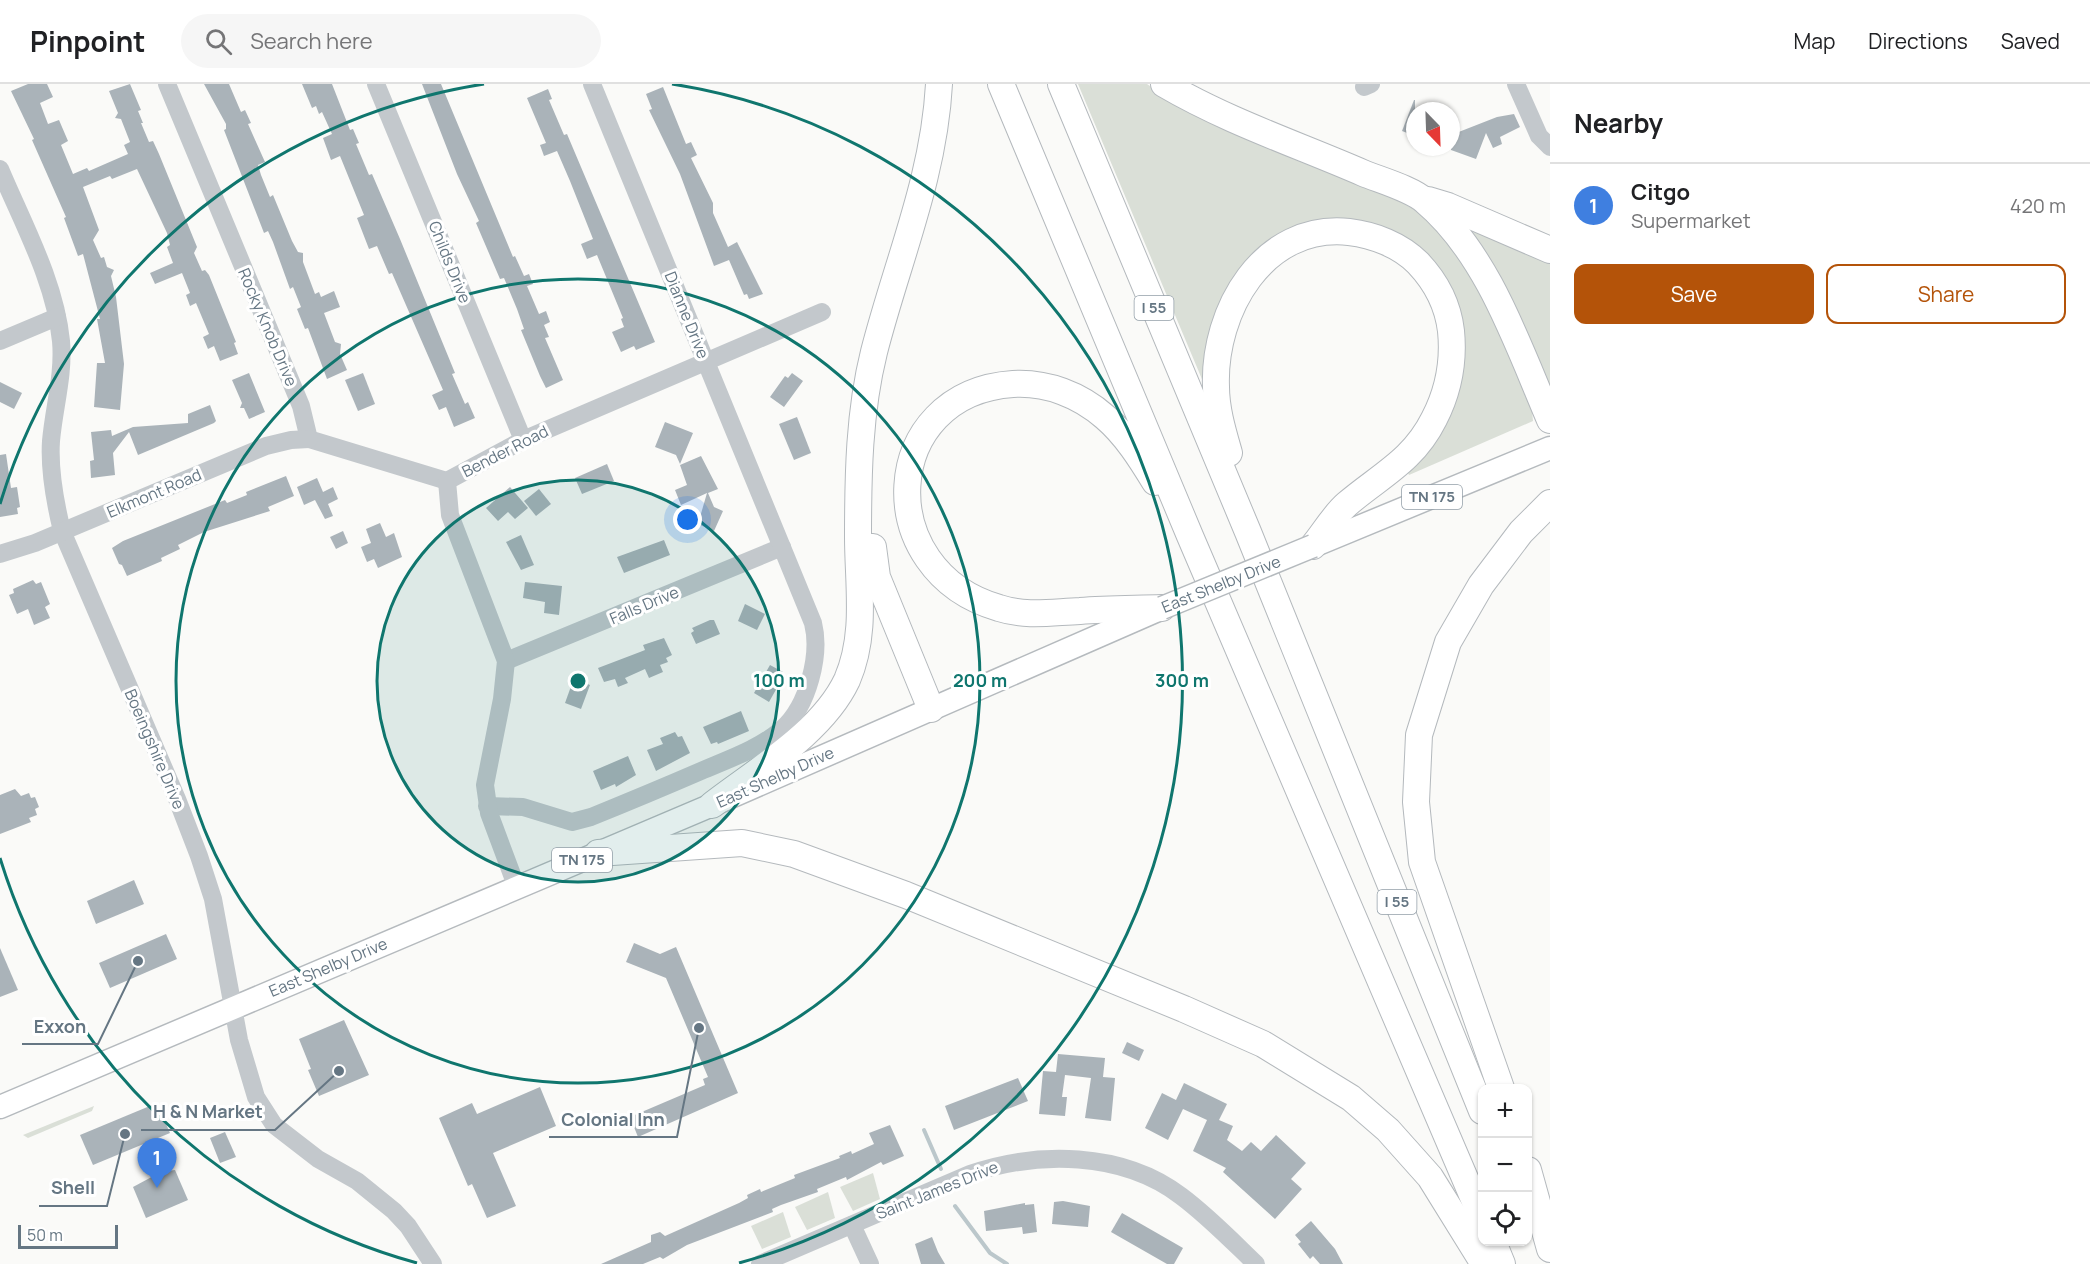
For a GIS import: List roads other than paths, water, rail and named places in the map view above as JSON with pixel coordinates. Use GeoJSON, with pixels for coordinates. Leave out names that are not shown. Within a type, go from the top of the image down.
{"type":"FeatureCollection","features":[{"type":"Feature","properties":{"kind":"highway"},"geometry":{"type":"LineString","coordinates":[[712,805],[820,720],[837,697],[851,669],[860,634],[858,538],[864,402],[874,354],[932,156],[939,84]]}},
{"type":"Feature","properties":{"kind":"highway","name":"I 55"},"geometry":{"type":"LineString","coordinates":[[1001,84],[1190,536],[1478,1209]]}},
{"type":"Feature","properties":{"kind":"highway","name":"I 55"},"geometry":{"type":"LineString","coordinates":[[1061,84],[1248,532],[1478,1101]]}},
{"type":"Feature","properties":{"kind":"highway"},"geometry":{"type":"LineString","coordinates":[[1164,84],[1230,119],[1424,199],[1448,206],[1550,250]]}},
{"type":"Feature","properties":{"kind":"highway"},"geometry":{"type":"LineString","coordinates":[[1424,199],[1454,230],[1480,266],[1550,420]]}},
{"type":"Feature","properties":{"kind":"highway"},"geometry":{"type":"LineString","coordinates":[[1248,532],[1216,388],[1218,347],[1233,303],[1256,268],[1276,250],[1292,242],[1329,232],[1366,234],[1409,256],[1423,269],[1438,290],[1450,322],[1452,344],[1449,377],[1434,419],[1417,445],[1395,469],[1346,504],[1313,546]]}},
{"type":"Feature","properties":{"kind":"highway"},"geometry":{"type":"LineString","coordinates":[[1162,608],[1023,614],[984,604],[959,591],[942,578],[927,560],[913,532],[907,501],[911,463],[924,435],[955,402],[971,394],[1001,385],[1036,384],[1052,387],[1086,403],[1122,434],[1190,536]]}},
{"type":"Feature","properties":{"kind":"highway"},"geometry":{"type":"LineString","coordinates":[[860,452],[877,577],[932,709]]}},
{"type":"Feature","properties":{"kind":"highway"},"geometry":{"type":"LineString","coordinates":[[1499,1084],[1422,862],[1416,802],[1419,735],[1448,642],[1494,567],[1521,532],[1550,503]]}},
{"type":"Feature","properties":{"kind":"highway"},"geometry":{"type":"LineString","coordinates":[[598,853],[742,843],[794,854],[906,896],[1254,1040],[1324,1079],[1351,1098],[1388,1130],[1431,1177],[1484,1264]]}},
{"type":"Feature","properties":{"kind":"highway"},"geometry":{"type":"LineString","coordinates":[[1532,1187],[1550,1250]]}},
{"type":"Feature","properties":{"kind":"highway"},"geometry":{"type":"LineString","coordinates":[[1532,1231],[1546,1264]]}},
{"type":"Feature","properties":{"kind":"highway"},"geometry":{"type":"LineString","coordinates":[[1494,1246],[1502,1264]]}},
{"type":"Feature","properties":{"kind":"main road","name":"East Shelby Drive"},"geometry":{"type":"LineString","coordinates":[[0,1107],[712,805],[1162,608],[1550,448]]}},
{"type":"Feature","properties":{"kind":"street","name":"Rocky Knob Drive"},"geometry":{"type":"LineString","coordinates":[[167,84],[301,406],[309,439]]}},
{"type":"Feature","properties":{"kind":"street","name":"Childs Drive"},"geometry":{"type":"LineString","coordinates":[[376,84],[523,440]]}},
{"type":"Feature","properties":{"kind":"street","name":"Dianne Drive"},"geometry":{"type":"LineString","coordinates":[[487,806],[523,807],[572,822],[591,818],[730,759],[757,746],[784,727],[793,716],[810,680],[816,656],[817,638],[782,547],[592,84]]}},
{"type":"Feature","properties":{"kind":"street"},"geometry":{"type":"LineString","coordinates":[[1516,84],[1539,136],[1550,147]]}},
{"type":"Feature","properties":{"kind":"street","name":"Boeingshire Drive"},"geometry":{"type":"LineString","coordinates":[[0,169],[46,281],[57,317],[61,369],[51,454],[55,503],[62,531],[177,799],[199,856],[213,899],[249,1082],[274,1125],[302,1148],[357,1181],[394,1211],[408,1226],[433,1264]]}},
{"type":"Feature","properties":{"kind":"street","name":"Bender Road"},"geometry":{"type":"LineString","coordinates":[[517,888],[487,806],[485,785],[502,699],[506,661],[450,515],[447,481],[523,440],[822,312]]}},
{"type":"Feature","properties":{"kind":"street"},"geometry":{"type":"LineString","coordinates":[[0,341],[57,317]]}},
{"type":"Feature","properties":{"kind":"street"},"geometry":{"type":"LineString","coordinates":[[309,439],[447,481]]}},
{"type":"Feature","properties":{"kind":"street","name":"Elkmont Road"},"geometry":{"type":"LineString","coordinates":[[0,554],[62,531],[266,446],[291,440],[309,439]]}},
{"type":"Feature","properties":{"kind":"street","name":"Falls Drive"},"geometry":{"type":"LineString","coordinates":[[506,661],[782,547]]}},
{"type":"Feature","properties":{"kind":"street","name":"Saint James Drive"},"geometry":{"type":"LineString","coordinates":[[760,1264],[970,1174],[1002,1163],[1080,1160],[1122,1168],[1148,1177],[1181,1196],[1256,1264]]}},
{"type":"Feature","properties":{"kind":"street"},"geometry":{"type":"LineString","coordinates":[[852,1225],[870,1264]]}},
{"type":"Feature","properties":{"kind":"waterway"},"geometry":{"type":"LineString","coordinates":[[924,1130],[941,1169]]}},
{"type":"Feature","properties":{"kind":"waterway"},"geometry":{"type":"LineString","coordinates":[[955,1206],[990,1253],[1007,1264]]}},
{"type":"Feature","properties":{"kind":"place","name":"Exxon"},"geometry":{"type":"Point","coordinates":[138,961]}},
{"type":"Feature","properties":{"kind":"place","name":"Colonial Inn"},"geometry":{"type":"Point","coordinates":[699,1028]}},
{"type":"Feature","properties":{"kind":"place","name":"H & N Market"},"geometry":{"type":"Point","coordinates":[339,1071]}},
{"type":"Feature","properties":{"kind":"place","name":"Shell"},"geometry":{"type":"Point","coordinates":[125,1134]}},
{"type":"Feature","properties":{"kind":"place","name":"Citgo"},"geometry":{"type":"Point","coordinates":[157,1188]}}]}
